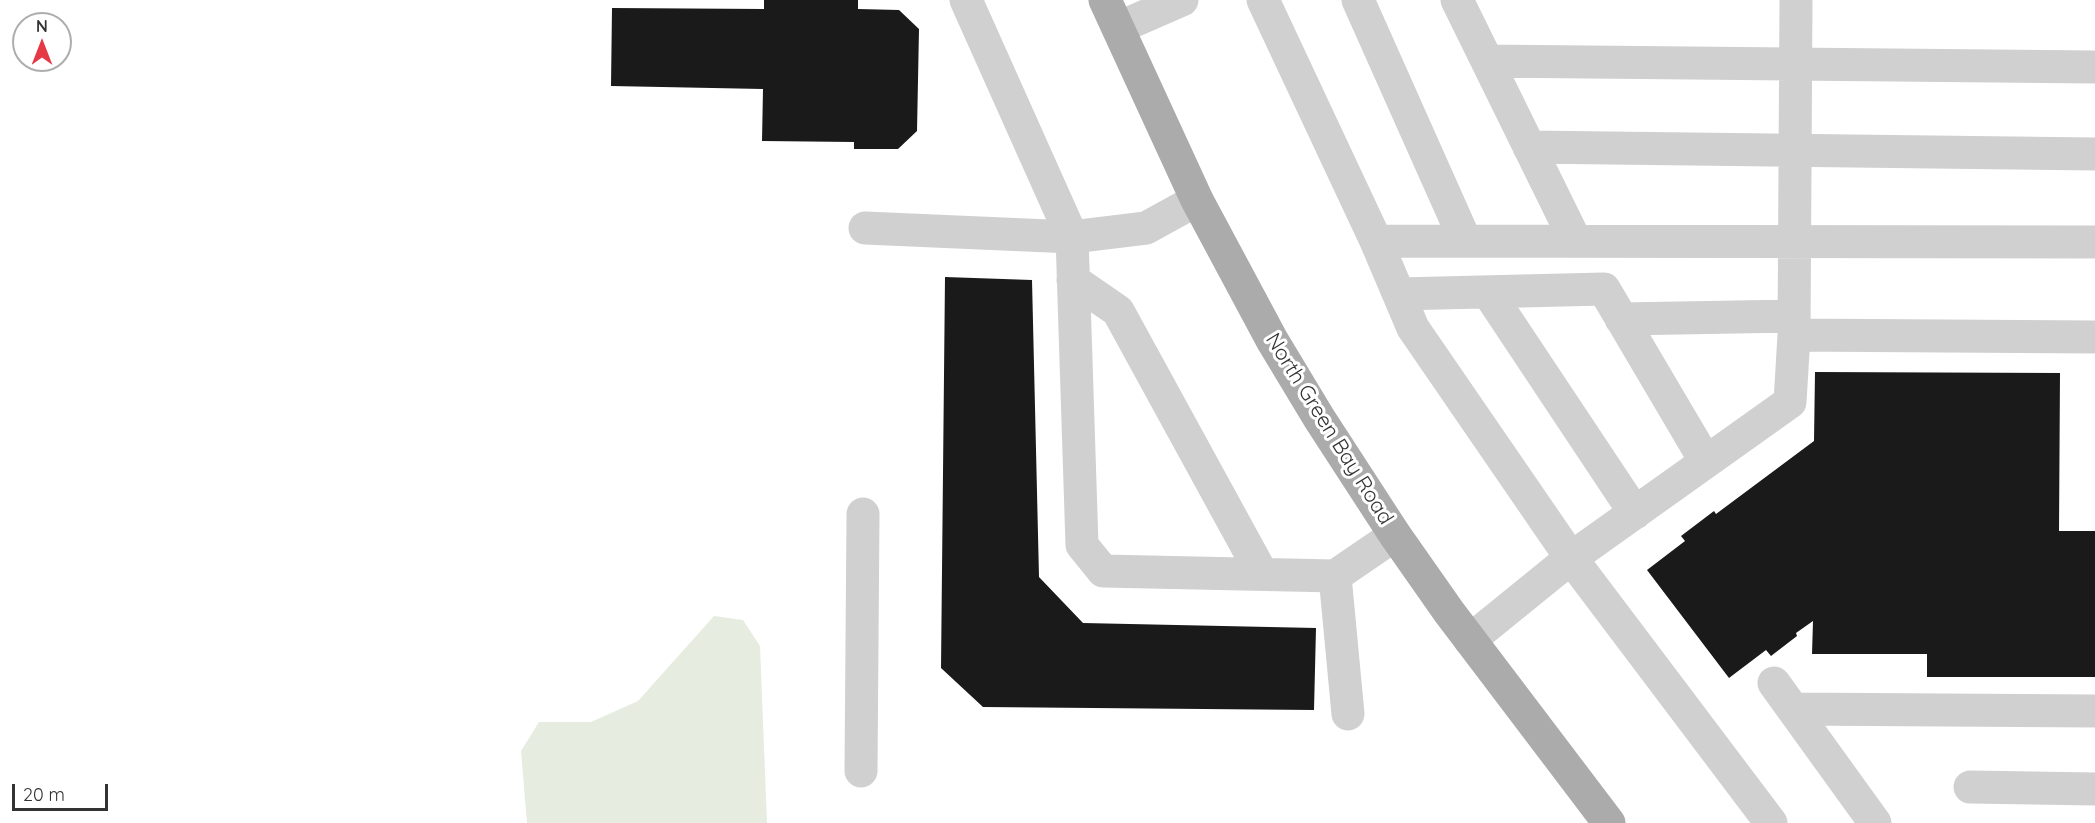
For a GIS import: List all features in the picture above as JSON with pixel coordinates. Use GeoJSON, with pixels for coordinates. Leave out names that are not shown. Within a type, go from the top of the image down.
{"type":"FeatureCollection","features":[{"type":"Feature","properties":{"kind":"main road","name":"North Green Bay Road"},"geometry":{"type":"LineString","coordinates":[[1111,14],[1197,200],[1301,389],[1395,535],[1470,640],[1609,823]]}},
{"type":"Feature","properties":{"kind":"lane"},"geometry":{"type":"LineString","coordinates":[[966,0],[1072,237],[1082,545],[1103,571],[1335,576],[1395,535]]}},
{"type":"Feature","properties":{"kind":"lane"},"geometry":{"type":"LineString","coordinates":[[1111,14],[1182,0]]}},
{"type":"Feature","properties":{"kind":"lane"},"geometry":{"type":"LineString","coordinates":[[1263,0],[1376,241],[1413,328],[1571,558],[1771,823]]}},
{"type":"Feature","properties":{"kind":"lane"},"geometry":{"type":"LineString","coordinates":[[1358,0],[1465,240]]}},
{"type":"Feature","properties":{"kind":"lane"},"geometry":{"type":"LineString","coordinates":[[1457,0],[1575,240]]}},
{"type":"Feature","properties":{"kind":"lane"},"geometry":{"type":"LineString","coordinates":[[1470,640],[1571,558],[1790,402],[1794,326],[1796,0]]}},
{"type":"Feature","properties":{"kind":"lane"},"geometry":{"type":"LineString","coordinates":[[1487,61],[2095,67]]}},
{"type":"Feature","properties":{"kind":"lane"},"geometry":{"type":"LineString","coordinates":[[1529,147],[2095,154]]}},
{"type":"Feature","properties":{"kind":"lane"},"geometry":{"type":"LineString","coordinates":[[865,228],[1072,237],[1146,228],[1197,200]]}},
{"type":"Feature","properties":{"kind":"lane"},"geometry":{"type":"LineString","coordinates":[[1376,241],[2095,242]]}},
{"type":"Feature","properties":{"kind":"lane"},"geometry":{"type":"LineString","coordinates":[[1073,280],[1118,312],[1262,574]]}},
{"type":"Feature","properties":{"kind":"lane"},"geometry":{"type":"LineString","coordinates":[[1399,294],[1604,289],[1706,462]]}},
{"type":"Feature","properties":{"kind":"lane"},"geometry":{"type":"LineString","coordinates":[[1488,292],[1635,513]]}},
{"type":"Feature","properties":{"kind":"lane"},"geometry":{"type":"LineString","coordinates":[[1621,319],[2095,337]]}},
{"type":"Feature","properties":{"kind":"lane"},"geometry":{"type":"LineString","coordinates":[[861,771],[863,514]]}},
{"type":"Feature","properties":{"kind":"lane"},"geometry":{"type":"LineString","coordinates":[[1335,576],[1348,714]]}},
{"type":"Feature","properties":{"kind":"lane"},"geometry":{"type":"LineString","coordinates":[[1774,683],[1875,823]]}},
{"type":"Feature","properties":{"kind":"lane"},"geometry":{"type":"LineString","coordinates":[[1793,709],[2095,711]]}},
{"type":"Feature","properties":{"kind":"lane"},"geometry":{"type":"LineString","coordinates":[[1970,787],[2095,789]]}},
{"type":"Feature","properties":{"kind":"shaded area"},"geometry":{"type":"Polygon","coordinates":[[[714,616],[743,620],[760,646],[767,823],[527,823],[521,751],[539,722],[591,722],[638,701],[714,616]]]}},
{"type":"Feature","properties":{"kind":"building"},"geometry":{"type":"Polygon","coordinates":[[[764,0],[858,0],[858,9],[899,10],[919,29],[917,131],[898,149],[854,149],[854,142],[762,141],[763,89],[611,86],[612,8],[764,9],[764,0]]]}},
{"type":"Feature","properties":{"kind":"building"},"geometry":{"type":"Polygon","coordinates":[[[945,277],[1032,280],[1039,577],[1083,623],[1316,628],[1314,710],[983,707],[941,668],[945,277]]]}},
{"type":"Feature","properties":{"kind":"building"},"geometry":{"type":"Polygon","coordinates":[[[1815,372],[2060,373],[2059,531],[2095,531],[2095,677],[1927,677],[1927,654],[1812,654],[1813,621],[1771,656],[1766,650],[1729,678],[1647,570],[1685,541],[1681,536],[1714,511],[1716,514],[1814,441],[1815,372]]]}}]}
